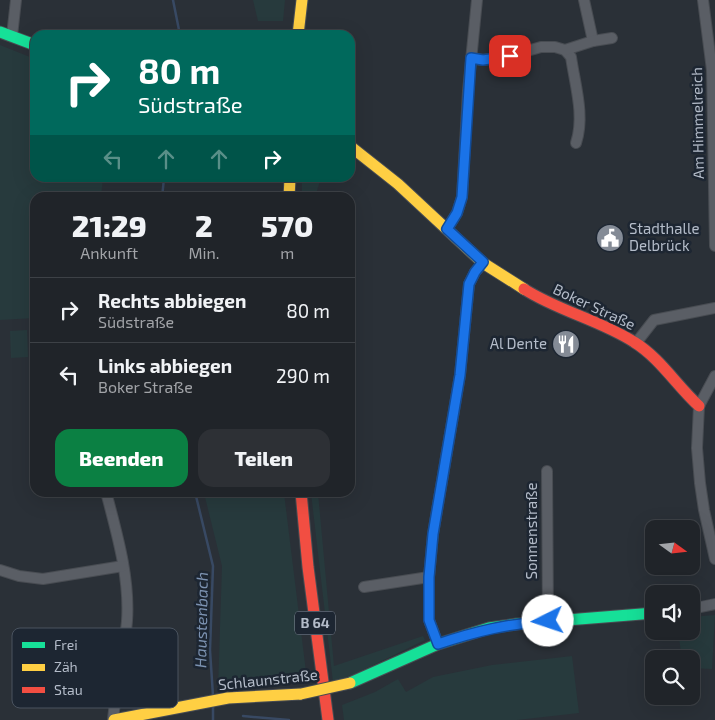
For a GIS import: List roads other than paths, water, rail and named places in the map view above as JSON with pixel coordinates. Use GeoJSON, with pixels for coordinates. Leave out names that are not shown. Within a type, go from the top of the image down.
{"type":"FeatureCollection","features":[{"type":"Feature","properties":{"kind":"street"},"geometry":{"type":"LineString","coordinates":[[12,36],[16,0]]}},
{"type":"Feature","properties":{"kind":"street"},"geometry":{"type":"LineString","coordinates":[[299,30],[302,0]]}},
{"type":"Feature","properties":{"kind":"street"},"geometry":{"type":"LineString","coordinates":[[447,229],[457,213],[462,197],[471,58],[477,0]]}},
{"type":"Feature","properties":{"kind":"street"},"geometry":{"type":"LineString","coordinates":[[584,0],[593,41]]}},
{"type":"Feature","properties":{"kind":"street","name":"Am Himmelreich"},"geometry":{"type":"LineString","coordinates":[[702,0],[712,70],[715,246]]}},
{"type":"Feature","properties":{"kind":"street"},"geometry":{"type":"LineString","coordinates":[[0,32],[30,44]]}},
{"type":"Feature","properties":{"kind":"street"},"geometry":{"type":"LineString","coordinates":[[565,50],[593,41],[612,38]]}},
{"type":"Feature","properties":{"kind":"street"},"geometry":{"type":"LineString","coordinates":[[471,58],[483,60],[510,56],[541,47],[555,47],[565,50],[571,57],[580,118],[580,132],[576,143]]}},
{"type":"Feature","properties":{"kind":"street","name":"Boker Straße"},"geometry":{"type":"LineString","coordinates":[[355,150],[398,184],[483,262],[530,293],[617,332],[636,343],[666,370],[684,392],[699,406]]}},
{"type":"Feature","properties":{"kind":"street"},"geometry":{"type":"LineString","coordinates":[[438,644],[429,620],[429,577],[433,534],[460,375],[469,284],[483,262]]}},
{"type":"Feature","properties":{"kind":"street"},"geometry":{"type":"LineString","coordinates":[[636,343],[654,320],[715,308]]}},
{"type":"Feature","properties":{"kind":"street"},"geometry":{"type":"LineString","coordinates":[[715,376],[699,406],[698,448],[700,483],[715,559]]}},
{"type":"Feature","properties":{"kind":"street","name":"Sonnenstraße"},"geometry":{"type":"LineString","coordinates":[[547,471],[548,621]]}},
{"type":"Feature","properties":{"kind":"street"},"geometry":{"type":"LineString","coordinates":[[107,497],[123,566],[127,619],[126,628]]}},
{"type":"Feature","properties":{"kind":"street","name":"B 64"},"geometry":{"type":"LineString","coordinates":[[301,497],[308,568],[328,720]]}},
{"type":"Feature","properties":{"kind":"street"},"geometry":{"type":"LineString","coordinates":[[0,570],[19,576],[43,579],[123,566]]}},
{"type":"Feature","properties":{"kind":"street"},"geometry":{"type":"LineString","coordinates":[[364,587],[429,577]]}},
{"type":"Feature","properties":{"kind":"street"},"geometry":{"type":"LineString","coordinates":[[700,607],[715,604]]}},
{"type":"Feature","properties":{"kind":"street","name":"Schlaunstraße"},"geometry":{"type":"LineString","coordinates":[[178,707],[222,698],[300,694],[350,683],[375,674],[438,644],[489,628],[548,621],[645,614]]}},
{"type":"Feature","properties":{"kind":"street","name":"Schlaunstraße"},"geometry":{"type":"LineString","coordinates":[[114,720],[172,708]]}},
{"type":"Feature","properties":{"kind":"waterway","name":"Haustenbach"},"geometry":{"type":"LineString","coordinates":[[173,0],[179,30]]}},
{"type":"Feature","properties":{"kind":"waterway","name":"Haustenbach"},"geometry":{"type":"LineString","coordinates":[[163,192],[164,182]]}},
{"type":"Feature","properties":{"kind":"waterway","name":"Haustenbach"},"geometry":{"type":"LineString","coordinates":[[196,497],[213,566],[210,650],[213,696]]}},
{"type":"Feature","properties":{"kind":"waterway","name":"Haustenbach"},"geometry":{"type":"LineString","coordinates":[[213,707],[213,720]]}},
{"type":"Feature","properties":{"kind":"waterway"},"geometry":{"type":"LineString","coordinates":[[243,716],[289,720]]}},
{"type":"Feature","properties":{"kind":"place","name":"Stadthalle Delbrück"},"geometry":{"type":"Point","coordinates":[610,238]}},
{"type":"Feature","properties":{"kind":"place","name":"Al Dente"},"geometry":{"type":"Point","coordinates":[566,344]}}]}
